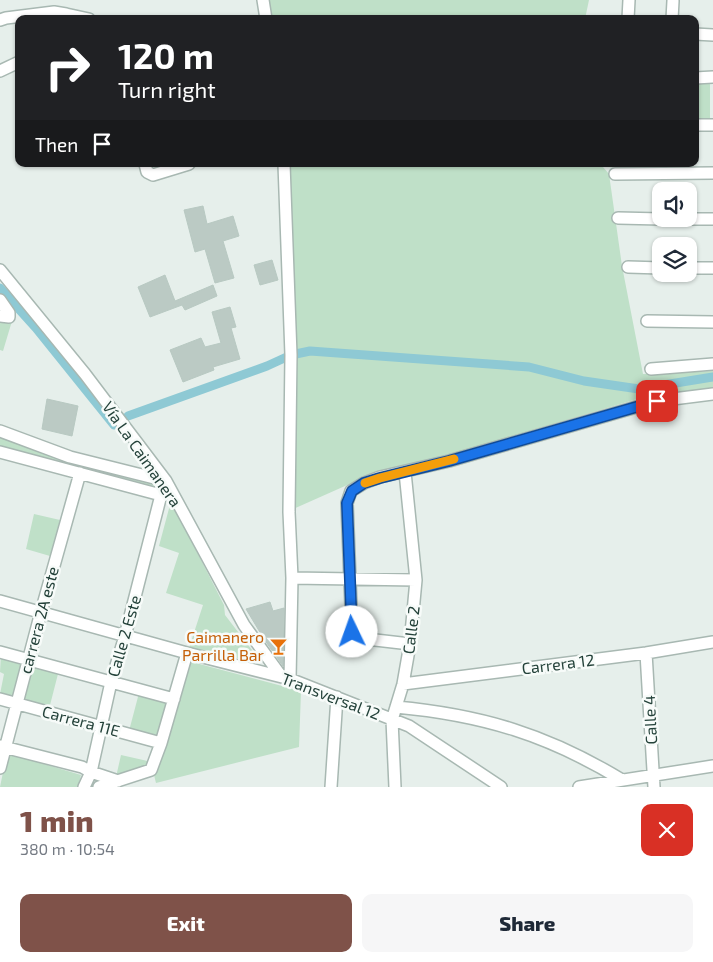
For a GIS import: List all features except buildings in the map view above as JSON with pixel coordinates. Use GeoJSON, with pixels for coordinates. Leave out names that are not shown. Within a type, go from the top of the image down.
{"type":"FeatureCollection","features":[{"type":"Feature","properties":{"kind":"street"},"geometry":{"type":"LineString","coordinates":[[263,0],[265,15]]}},
{"type":"Feature","properties":{"kind":"street"},"geometry":{"type":"LineString","coordinates":[[628,15],[629,0]]}},
{"type":"Feature","properties":{"kind":"street"},"geometry":{"type":"LineString","coordinates":[[672,15],[673,1]]}},
{"type":"Feature","properties":{"kind":"street"},"geometry":{"type":"LineString","coordinates":[[30,15],[54,12],[64,15]]}},
{"type":"Feature","properties":{"kind":"street"},"geometry":{"type":"LineString","coordinates":[[0,20],[15,17]]}},
{"type":"Feature","properties":{"kind":"street"},"geometry":{"type":"LineString","coordinates":[[699,34],[713,34]]}},
{"type":"Feature","properties":{"kind":"street"},"geometry":{"type":"LineString","coordinates":[[0,71],[15,64]]}},
{"type":"Feature","properties":{"kind":"street"},"geometry":{"type":"LineString","coordinates":[[699,78],[713,77]]}},
{"type":"Feature","properties":{"kind":"street"},"geometry":{"type":"LineString","coordinates":[[699,125],[713,125]]}},
{"type":"Feature","properties":{"kind":"street"},"geometry":{"type":"LineString","coordinates":[[146,167],[147,172],[153,175],[179,167]]}},
{"type":"Feature","properties":{"kind":"street"},"geometry":{"type":"LineString","coordinates":[[284,167],[291,355],[289,512],[292,578],[285,677]]}},
{"type":"Feature","properties":{"kind":"street"},"geometry":{"type":"LineString","coordinates":[[615,174],[713,173]]}},
{"type":"Feature","properties":{"kind":"street"},"geometry":{"type":"LineString","coordinates":[[618,218],[652,219]]}},
{"type":"Feature","properties":{"kind":"street"},"geometry":{"type":"LineString","coordinates":[[697,219],[713,219]]}},
{"type":"Feature","properties":{"kind":"street"},"geometry":{"type":"LineString","coordinates":[[628,267],[652,268]]}},
{"type":"Feature","properties":{"kind":"street"},"geometry":{"type":"LineString","coordinates":[[697,268],[713,268]]}},
{"type":"Feature","properties":{"kind":"street","name":"Vía La Caimanera"},"geometry":{"type":"LineString","coordinates":[[0,270],[85,374],[166,489],[244,625],[285,677]]}},
{"type":"Feature","properties":{"kind":"street"},"geometry":{"type":"LineString","coordinates":[[0,300],[9,313],[9,317],[0,316]]}},
{"type":"Feature","properties":{"kind":"street"},"geometry":{"type":"LineString","coordinates":[[647,321],[713,322]]}},
{"type":"Feature","properties":{"kind":"street"},"geometry":{"type":"LineString","coordinates":[[651,369],[713,364]]}},
{"type":"Feature","properties":{"kind":"street"},"geometry":{"type":"LineString","coordinates":[[410,644],[358,638],[352,632],[347,503],[352,491],[364,483],[459,458],[657,401],[713,394]]}},
{"type":"Feature","properties":{"kind":"street"},"geometry":{"type":"LineString","coordinates":[[0,431],[166,489]]}},
{"type":"Feature","properties":{"kind":"street"},"geometry":{"type":"LineString","coordinates":[[0,452],[80,473],[166,489]]}},
{"type":"Feature","properties":{"kind":"street","name":"Calle 2"},"geometry":{"type":"LineString","coordinates":[[395,787],[392,720],[403,684],[410,644],[416,580],[405,472]]}},
{"type":"Feature","properties":{"kind":"street","name":"carrera 2A este"},"geometry":{"type":"LineString","coordinates":[[0,768],[3,747],[17,703],[80,473]]}},
{"type":"Feature","properties":{"kind":"street","name":"Calle 2 Este"},"geometry":{"type":"LineString","coordinates":[[84,787],[90,772],[111,682],[166,489]]}},
{"type":"Feature","properties":{"kind":"street"},"geometry":{"type":"LineString","coordinates":[[292,578],[416,580]]}},
{"type":"Feature","properties":{"kind":"street","name":"Transversal 12"},"geometry":{"type":"LineString","coordinates":[[0,601],[187,653],[285,677],[409,726],[501,787]]}},
{"type":"Feature","properties":{"kind":"street","name":"Carrera 12"},"geometry":{"type":"LineString","coordinates":[[403,684],[713,642]]}},
{"type":"Feature","properties":{"kind":"street"},"geometry":{"type":"LineString","coordinates":[[0,652],[174,699]]}},
{"type":"Feature","properties":{"kind":"street","name":"Calle 4"},"geometry":{"type":"LineString","coordinates":[[646,652],[654,787]]}},
{"type":"Feature","properties":{"kind":"street"},"geometry":{"type":"LineString","coordinates":[[99,787],[150,771],[161,743],[187,653]]}},
{"type":"Feature","properties":{"kind":"street"},"geometry":{"type":"LineString","coordinates":[[331,787],[337,697]]}},
{"type":"Feature","properties":{"kind":"street","name":"Carrera 11E"},"geometry":{"type":"LineString","coordinates":[[0,699],[161,743]]}},
{"type":"Feature","properties":{"kind":"street"},"geometry":{"type":"LineString","coordinates":[[396,707],[447,713],[498,724],[562,747],[593,762],[622,780]]}},
{"type":"Feature","properties":{"kind":"street"},"geometry":{"type":"LineString","coordinates":[[3,747],[82,767],[90,772],[118,781]]}},
{"type":"Feature","properties":{"kind":"street"},"geometry":{"type":"LineString","coordinates":[[579,787],[713,766]]}},
{"type":"Feature","properties":{"kind":"green space"},"geometry":{"type":"Polygon","coordinates":[[[267,0],[589,0],[586,15],[269,15],[267,0]]]}},
{"type":"Feature","properties":{"kind":"green space"},"geometry":{"type":"Polygon","coordinates":[[[699,82],[710,82],[710,120],[699,120],[699,82]]]}},
{"type":"Feature","properties":{"kind":"green space"},"geometry":{"type":"Polygon","coordinates":[[[288,167],[603,167],[609,174],[622,266],[643,374],[713,371],[713,391],[644,397],[417,464],[372,474],[291,510],[288,167]]]}},
{"type":"Feature","properties":{"kind":"green space"},"geometry":{"type":"Polygon","coordinates":[[[0,318],[12,321],[3,351],[0,350],[0,318]]]}},
{"type":"Feature","properties":{"kind":"green space"},"geometry":{"type":"Polygon","coordinates":[[[0,432],[167,487],[161,492],[0,451],[0,432]]]}},
{"type":"Feature","properties":{"kind":"green space"},"geometry":{"type":"Polygon","coordinates":[[[171,501],[224,605],[225,615],[262,663],[189,648],[203,605],[166,593],[179,553],[159,546],[171,501]]]}},
{"type":"Feature","properties":{"kind":"green space"},"geometry":{"type":"Polygon","coordinates":[[[34,514],[60,520],[50,556],[26,549],[34,514]]]}},
{"type":"Feature","properties":{"kind":"green space"},"geometry":{"type":"Polygon","coordinates":[[[1,654],[24,660],[14,698],[0,694],[4,674],[0,672],[1,654]]]}},
{"type":"Feature","properties":{"kind":"green space"},"geometry":{"type":"Polygon","coordinates":[[[188,661],[301,691],[299,747],[156,783],[153,771],[188,661]]]}},
{"type":"Feature","properties":{"kind":"green space"},"geometry":{"type":"Polygon","coordinates":[[[31,662],[59,670],[49,709],[21,701],[31,662]]]}},
{"type":"Feature","properties":{"kind":"green space"},"geometry":{"type":"Polygon","coordinates":[[[139,693],[168,701],[158,739],[129,731],[139,693]]]}},
{"type":"Feature","properties":{"kind":"green space"},"geometry":{"type":"Polygon","coordinates":[[[7,753],[81,775],[78,787],[0,787],[7,753]]]}},
{"type":"Feature","properties":{"kind":"green space"},"geometry":{"type":"Polygon","coordinates":[[[121,755],[152,762],[150,768],[116,777],[121,755]]]}},
{"type":"Feature","properties":{"kind":"waterway"},"geometry":{"type":"LineString","coordinates":[[0,288],[36,328],[114,425]]}},
{"type":"Feature","properties":{"kind":"waterway"},"geometry":{"type":"LineString","coordinates":[[128,416],[267,366],[291,355],[310,351],[529,367],[584,381],[639,389],[713,377]]}},
{"type":"Feature","properties":{"kind":"slow traffic"},"geometry":{"type":"LineString","coordinates":[[365,483],[454,459]]}},
{"type":"Feature","properties":{"kind":"place","name":"Caimanero Parrilla Bar"},"geometry":{"type":"Point","coordinates":[278,646]}},
{"type":"Feature","properties":{"kind":"route"},"geometry":{"type":"LineString","coordinates":[[352,632],[347,503],[352,491],[364,483],[380,478],[449,461],[657,401]]}}]}
